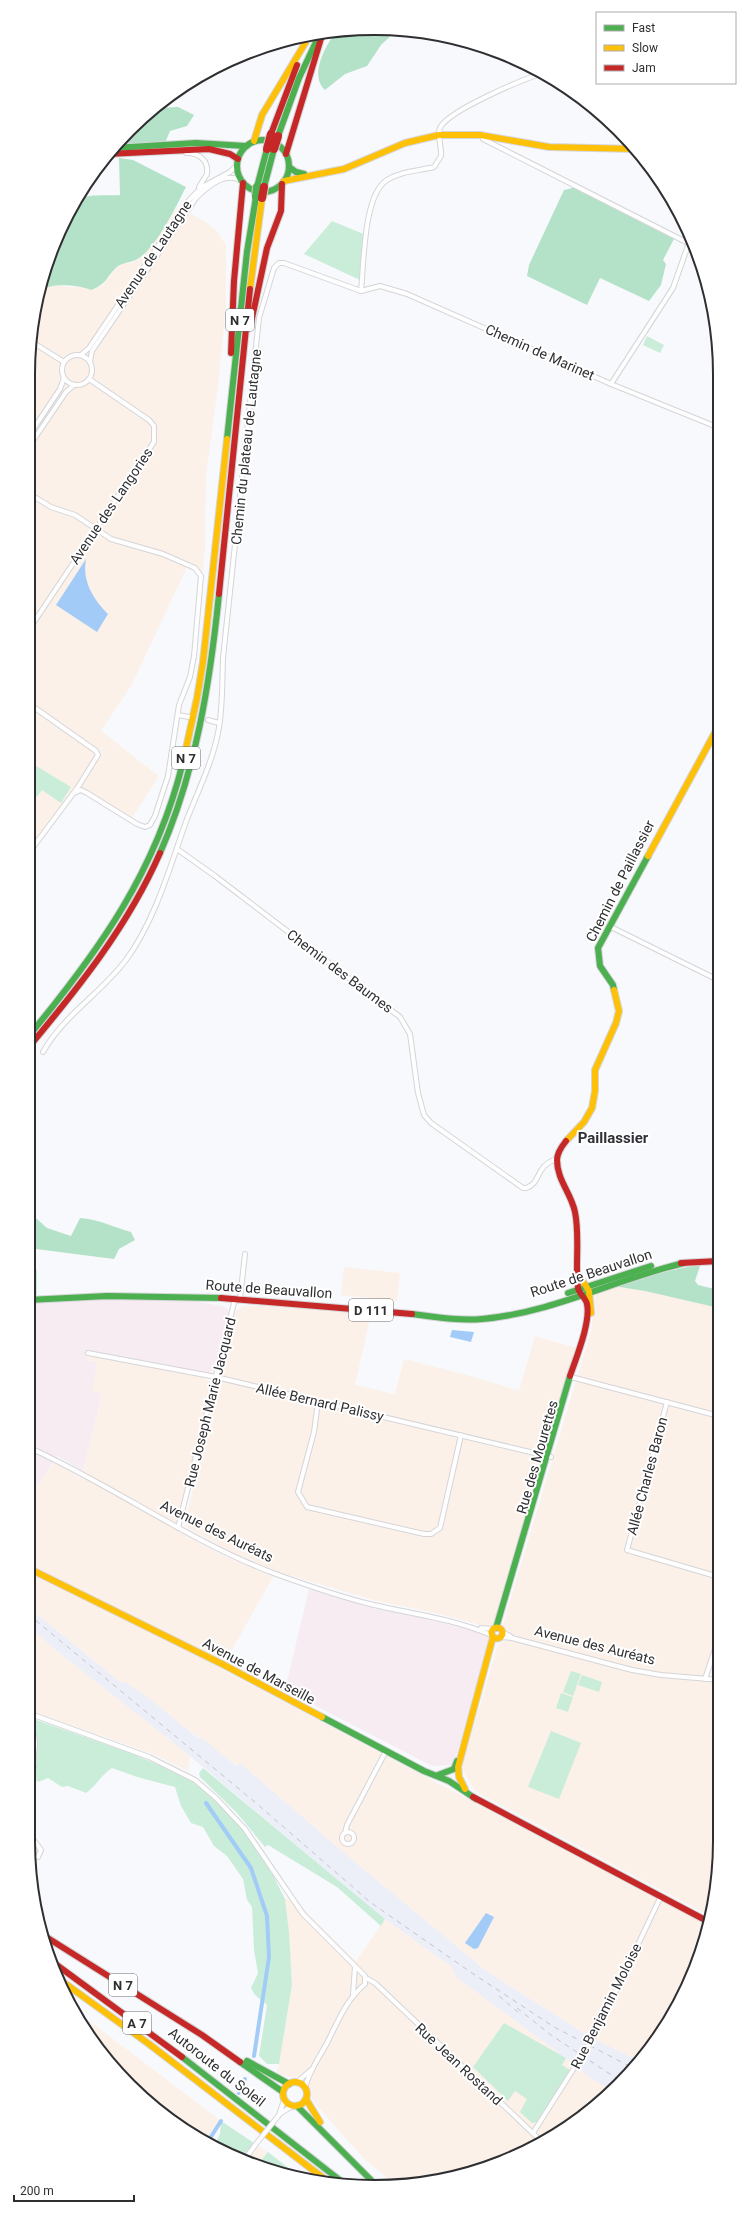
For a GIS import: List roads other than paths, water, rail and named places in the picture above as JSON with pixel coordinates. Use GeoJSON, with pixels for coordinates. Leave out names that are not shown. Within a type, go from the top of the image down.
{"type":"FeatureCollection","features":[{"type":"Feature","properties":{"kind":"main road","name":"N 7"},"geometry":{"type":"LineString","coordinates":[[274,135],[317,40]]}},
{"type":"Feature","properties":{"kind":"main road"},"geometry":{"type":"LineString","coordinates":[[286,154],[319,40]]}},
{"type":"Feature","properties":{"kind":"main road"},"geometry":{"type":"LineString","coordinates":[[254,142],[262,115],[307,42]]}},
{"type":"Feature","properties":{"kind":"main road","name":"N 7"},"geometry":{"type":"LineString","coordinates":[[35,1028],[85,967],[113,925],[146,866],[174,798],[189,747],[198,703],[247,252],[274,135],[293,75],[308,42]]}},
{"type":"Feature","properties":{"kind":"main road"},"geometry":{"type":"LineString","coordinates":[[241,181],[250,189],[260,192],[269,192],[282,184],[308,175],[344,169],[405,143],[439,135],[482,135],[549,147],[628,149]]}},
{"type":"Feature","properties":{"kind":"main road"},"geometry":{"type":"LineString","coordinates":[[121,148],[196,143],[246,146],[254,142],[270,141],[281,147],[286,154],[289,167],[282,184],[279,216],[267,248],[240,383]]}},
{"type":"Feature","properties":{"kind":"main road"},"geometry":{"type":"LineString","coordinates":[[237,162],[246,146]]}},
{"type":"Feature","properties":{"kind":"main road"},"geometry":{"type":"LineString","coordinates":[[116,154],[165,153],[211,149],[229,152],[237,162],[241,181],[234,281],[227,444]]}},
{"type":"Feature","properties":{"kind":"main road"},"geometry":{"type":"LineString","coordinates":[[289,167],[296,172],[308,175]]}},
{"type":"Feature","properties":{"kind":"main road","name":"N 7"},"geometry":{"type":"LineString","coordinates":[[35,1039],[88,975],[127,917],[161,850],[185,788],[200,732],[213,649],[259,197]]}},
{"type":"Feature","properties":{"kind":"main road","name":"Chemin de Paillassier"},"geometry":{"type":"LineString","coordinates":[[557,1159],[562,1146],[584,1122],[592,1108],[595,1091],[595,1070],[616,1023],[619,1012],[613,986],[598,960],[598,948],[713,736]]}},
{"type":"Feature","properties":{"kind":"main road"},"geometry":{"type":"LineString","coordinates":[[557,1159],[559,1177],[572,1200],[575,1212],[578,1274],[583,1291]]}},
{"type":"Feature","properties":{"kind":"main road","name":"Route de Beauvallon"},"geometry":{"type":"LineString","coordinates":[[35,1300],[121,1295],[237,1299],[456,1319],[482,1319],[507,1315],[660,1268],[684,1263],[713,1261]]}},
{"type":"Feature","properties":{"kind":"main road","name":"Rue des Mourettes"},"geometry":{"type":"LineString","coordinates":[[450,1784],[456,1771],[588,1331],[591,1302],[583,1291]]}},
{"type":"Feature","properties":{"kind":"main road","name":"Avenue de Marseille"},"geometry":{"type":"LineString","coordinates":[[35,1572],[170,1640],[224,1665],[424,1771],[438,1775],[450,1784],[469,1793],[476,1799]]}},
{"type":"Feature","properties":{"kind":"main road"},"geometry":{"type":"LineString","coordinates":[[424,1771],[703,1919]]}},
{"type":"Feature","properties":{"kind":"main road"},"geometry":{"type":"LineString","coordinates":[[438,1775],[456,1771],[460,1781],[469,1793]]}},
{"type":"Feature","properties":{"kind":"main road","name":"N 7"},"geometry":{"type":"LineString","coordinates":[[50,1939],[202,2035],[292,2083]]}},
{"type":"Feature","properties":{"kind":"main road","name":"Autoroute du Soleil"},"geometry":{"type":"LineString","coordinates":[[59,1967],[154,2035],[337,2178]]}},
{"type":"Feature","properties":{"kind":"main road","name":"Autoroute du Soleil"},"geometry":{"type":"LineString","coordinates":[[67,1985],[162,2053],[320,2175]]}},
{"type":"Feature","properties":{"kind":"main road","name":"N 7"},"geometry":{"type":"LineString","coordinates":[[202,2035],[284,2096]]}},
{"type":"Feature","properties":{"kind":"main road"},"geometry":{"type":"LineString","coordinates":[[335,2141],[306,2100],[305,2088],[292,2083],[284,2096],[335,2141],[371,2180]]}},
{"type":"Feature","properties":{"kind":"main road"},"geometry":{"type":"LineString","coordinates":[[294,2106],[306,2100]]}},
{"type":"Feature","properties":{"kind":"street"},"geometry":{"type":"LineString","coordinates":[[361,291],[369,214],[378,188],[386,181],[397,175],[434,167],[438,164],[441,156],[439,135],[441,126],[467,107],[518,82],[535,76]]}},
{"type":"Feature","properties":{"kind":"street"},"geometry":{"type":"LineString","coordinates":[[482,135],[483,139],[686,242]]}},
{"type":"Feature","properties":{"kind":"street"},"geometry":{"type":"LineString","coordinates":[[165,153],[194,153],[203,158],[206,163],[208,169],[206,180],[194,191],[189,200]]}},
{"type":"Feature","properties":{"kind":"street","name":"Avenue de Lautagne"},"geometry":{"type":"LineString","coordinates":[[81,355],[89,348],[189,200],[202,187],[230,172],[237,162]]}},
{"type":"Feature","properties":{"kind":"street","name":"Avenue de Lautagne"},"geometry":{"type":"LineString","coordinates":[[90,362],[92,351],[196,198],[213,183],[230,178],[241,181]]}},
{"type":"Feature","properties":{"kind":"street"},"geometry":{"type":"LineString","coordinates":[[611,384],[673,288],[687,245]]}},
{"type":"Feature","properties":{"kind":"street","name":"Chemin du plateau de Lautagne"},"geometry":{"type":"LineString","coordinates":[[219,723],[224,651],[259,318],[271,276],[279,263],[284,263],[361,291]]}},
{"type":"Feature","properties":{"kind":"street","name":"Chemin de Marinet"},"geometry":{"type":"LineString","coordinates":[[361,291],[380,286],[407,294],[611,384],[713,425]]}},
{"type":"Feature","properties":{"kind":"street"},"geometry":{"type":"LineString","coordinates":[[37,345],[64,362]]}},
{"type":"Feature","properties":{"kind":"street"},"geometry":{"type":"LineString","coordinates":[[81,355],[90,362],[92,370],[90,379],[81,385],[74,385],[64,378],[62,372],[64,362],[72,356],[81,355]]}},
{"type":"Feature","properties":{"kind":"street"},"geometry":{"type":"LineString","coordinates":[[35,424],[60,389],[64,378]]}},
{"type":"Feature","properties":{"kind":"street","name":"Avenue des Langories"},"geometry":{"type":"LineString","coordinates":[[35,620],[150,450],[155,434],[154,426],[149,420],[90,379]]}},
{"type":"Feature","properties":{"kind":"street"},"geometry":{"type":"LineString","coordinates":[[35,439],[66,392],[74,385]]}},
{"type":"Feature","properties":{"kind":"street"},"geometry":{"type":"LineString","coordinates":[[35,497],[51,507],[75,515],[111,539],[151,549],[174,558],[195,568],[201,576],[194,656],[190,678],[178,715],[168,776],[155,816],[150,825],[145,827],[137,824],[87,792],[81,790],[74,793]]}},
{"type":"Feature","properties":{"kind":"street"},"geometry":{"type":"LineString","coordinates":[[35,708],[98,754],[74,793],[35,845]]}},
{"type":"Feature","properties":{"kind":"street"},"geometry":{"type":"LineString","coordinates":[[178,715],[189,717]]}},
{"type":"Feature","properties":{"kind":"street"},"geometry":{"type":"LineString","coordinates":[[43,1052],[67,1021],[105,984],[125,961],[139,941],[149,921],[177,850],[215,744],[219,723],[208,720]]}},
{"type":"Feature","properties":{"kind":"street","name":"Chemin des Baumes"},"geometry":{"type":"LineString","coordinates":[[177,850],[215,876],[400,1017],[410,1034],[418,1093],[424,1115],[431,1123],[523,1188],[533,1184],[540,1169],[545,1163],[557,1159]]}},
{"type":"Feature","properties":{"kind":"street"},"geometry":{"type":"LineString","coordinates":[[609,926],[713,978]]}},
{"type":"Feature","properties":{"kind":"street","name":"Rue Joseph Marie Jacquard"},"geometry":{"type":"LineString","coordinates":[[178,1528],[237,1299],[245,1254]]}},
{"type":"Feature","properties":{"kind":"street","name":"Allée Bernard Palissy"},"geometry":{"type":"LineString","coordinates":[[88,1354],[216,1378],[550,1456]]}},
{"type":"Feature","properties":{"kind":"street"},"geometry":{"type":"LineString","coordinates":[[573,1377],[713,1414]]}},
{"type":"Feature","properties":{"kind":"street"},"geometry":{"type":"LineString","coordinates":[[318,1402],[314,1432],[298,1492],[307,1507],[424,1534],[431,1534],[440,1528],[461,1435]]}},
{"type":"Feature","properties":{"kind":"street","name":"Allée Charles Baron"},"geometry":{"type":"LineString","coordinates":[[667,1402],[627,1550],[713,1575]]}},
{"type":"Feature","properties":{"kind":"street","name":"Avenue des Auréats"},"geometry":{"type":"LineString","coordinates":[[35,1450],[64,1464],[178,1528],[234,1556],[293,1580],[374,1605],[497,1633],[632,1670],[661,1675],[713,1680]]}},
{"type":"Feature","properties":{"kind":"street"},"geometry":{"type":"LineString","coordinates":[[705,1679],[713,1655]]}},
{"type":"Feature","properties":{"kind":"street"},"geometry":{"type":"LineString","coordinates":[[35,1716],[150,1757],[195,1780],[216,1798],[245,1829],[303,1914],[362,1974],[355,1976]]}},
{"type":"Feature","properties":{"kind":"street"},"geometry":{"type":"LineString","coordinates":[[345,1833],[347,1825],[386,1751]]}},
{"type":"Feature","properties":{"kind":"street"},"geometry":{"type":"LineString","coordinates":[[35,1842],[41,1850],[38,1857],[36,1857]]}},
{"type":"Feature","properties":{"kind":"street","name":"Rue Benjamin Moloise"},"geometry":{"type":"LineString","coordinates":[[533,2133],[595,2035],[661,1896]]}},
{"type":"Feature","properties":{"kind":"street"},"geometry":{"type":"LineString","coordinates":[[352,1997],[355,1966]]}},
{"type":"Feature","properties":{"kind":"street","name":"Rue Jean Rostand"},"geometry":{"type":"LineString","coordinates":[[362,1974],[379,1986],[538,2138]]}},
{"type":"Feature","properties":{"kind":"street"},"geometry":{"type":"LineString","coordinates":[[305,2088],[311,2070],[327,2042],[338,2018],[352,1997],[362,1986],[366,1978]]}},
{"type":"Feature","properties":{"kind":"street"},"geometry":{"type":"LineString","coordinates":[[354,1983],[362,1986],[379,1986]]}},
{"type":"Feature","properties":{"kind":"street"},"geometry":{"type":"LineString","coordinates":[[292,2083],[311,2070]]}},
{"type":"Feature","properties":{"kind":"street"},"geometry":{"type":"LineString","coordinates":[[279,2115],[284,2096]]}},
{"type":"Feature","properties":{"kind":"street"},"geometry":{"type":"LineString","coordinates":[[247,2155],[279,2115],[294,2106]]}},
{"type":"Feature","properties":{"kind":"water"},"geometry":{"type":"Polygon","coordinates":[[[86,559],[85,567],[87,582],[93,596],[108,614],[97,632],[56,605],[86,559]]]}},
{"type":"Feature","properties":{"kind":"water"},"geometry":{"type":"Polygon","coordinates":[[[452,1330],[474,1332],[471,1342],[450,1337],[452,1330]]]}},
{"type":"Feature","properties":{"kind":"water"},"geometry":{"type":"Polygon","coordinates":[[[486,1913],[494,1917],[478,1948],[474,1949],[465,1943],[486,1913]]]}},
{"type":"Feature","properties":{"kind":"waterway"},"geometry":{"type":"LineString","coordinates":[[206,1803],[251,1868],[267,1916],[269,1957],[254,2056]]}},
{"type":"Feature","properties":{"kind":"waterway"},"geometry":{"type":"LineString","coordinates":[[239,2093],[245,2079]]}},
{"type":"Feature","properties":{"kind":"waterway"},"geometry":{"type":"LineString","coordinates":[[210,2138],[221,2121]]}},
{"type":"Feature","properties":{"kind":"railway"},"geometry":{"type":"LineString","coordinates":[[35,1620],[256,1803],[370,1902],[469,1971],[554,2027],[628,2066]]}},
{"type":"Feature","properties":{"kind":"railway"},"geometry":{"type":"LineString","coordinates":[[499,1996],[520,2014]]}},
{"type":"Feature","properties":{"kind":"railway"},"geometry":{"type":"LineString","coordinates":[[517,2008],[551,2035],[616,2078]]}},
{"type":"Feature","properties":{"kind":"district","name":"Paillassier"},"geometry":{"type":"Point","coordinates":[613,1138]}}]}
